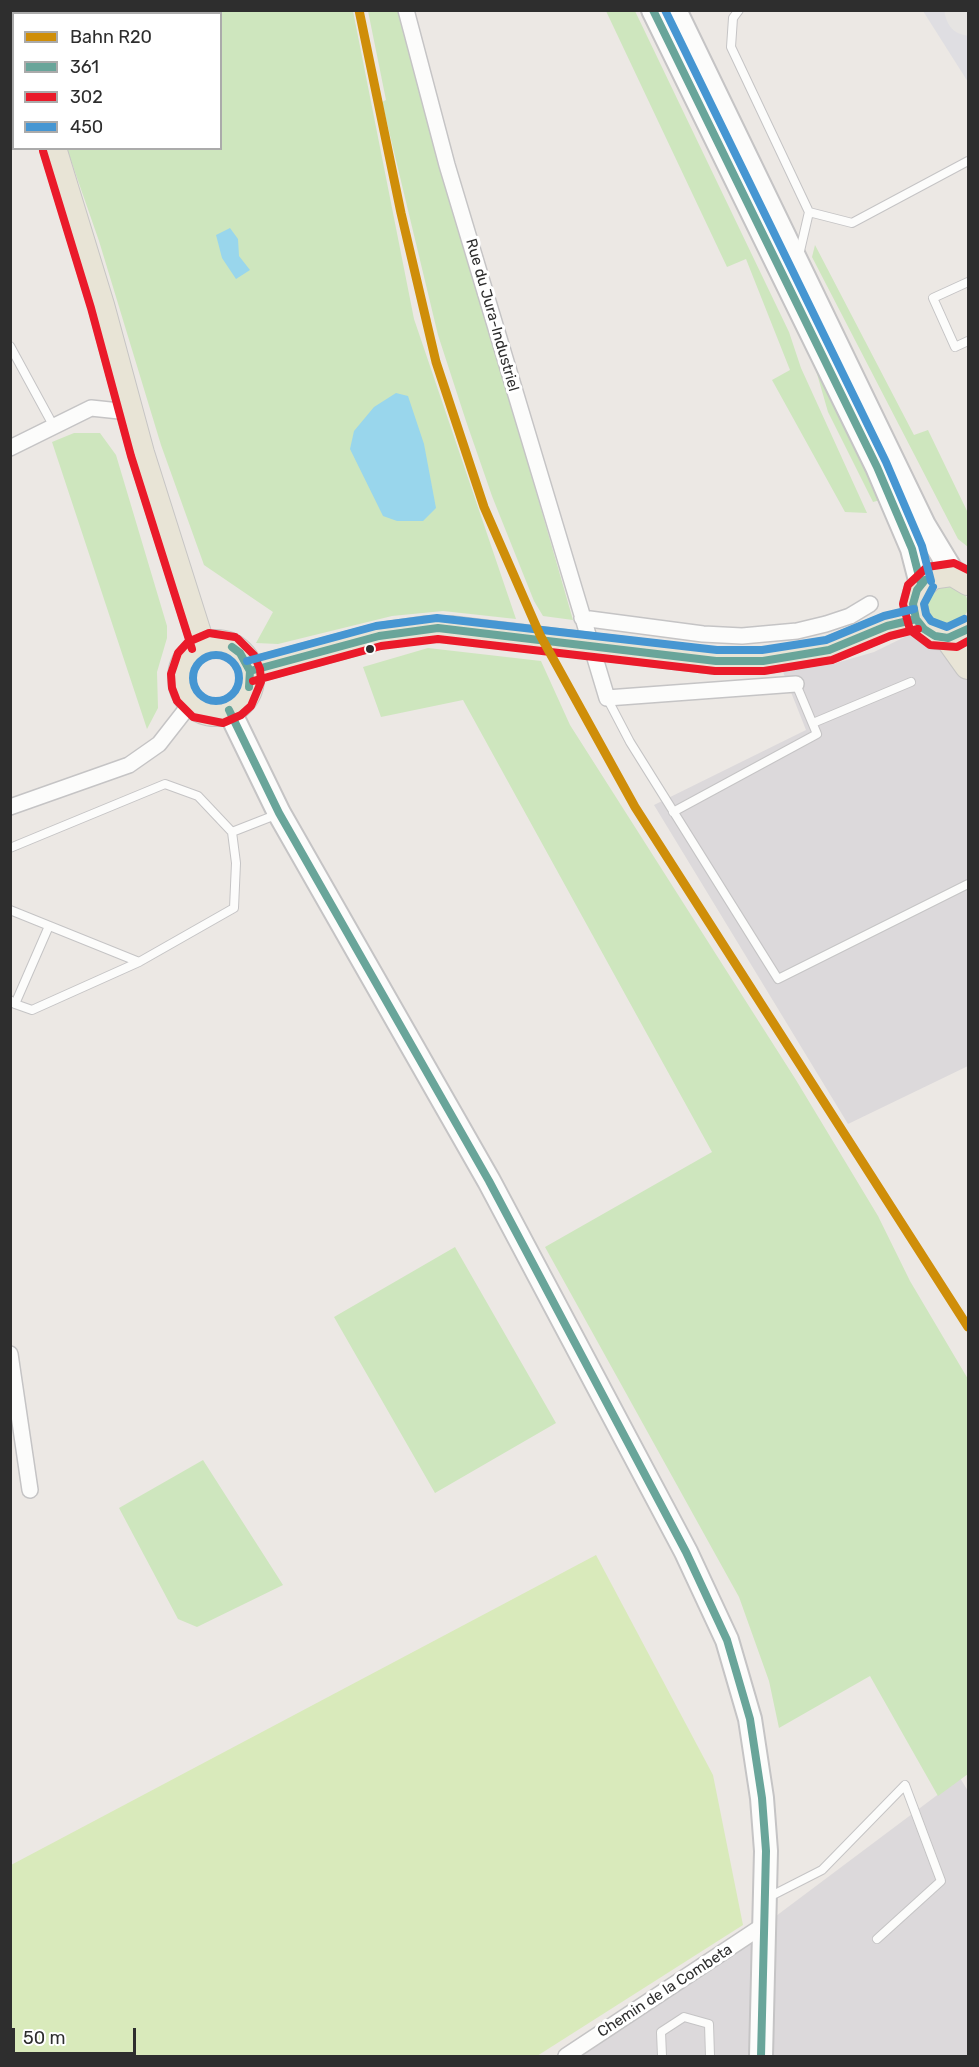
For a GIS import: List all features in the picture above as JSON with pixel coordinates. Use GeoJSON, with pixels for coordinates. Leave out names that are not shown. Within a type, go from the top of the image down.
{"type":"FeatureCollection","features":[{"type":"Feature","properties":{"kind":"main road"},"geometry":{"type":"LineString","coordinates":[[653,10],[877,467],[912,549],[921,584]]}},
{"type":"Feature","properties":{"kind":"main road"},"geometry":{"type":"LineString","coordinates":[[675,10],[924,525],[961,577]]}},
{"type":"Feature","properties":{"kind":"main road"},"geometry":{"type":"LineString","coordinates":[[54,150],[101,305],[129,412],[202,646]]}},
{"type":"Feature","properties":{"kind":"main road"},"geometry":{"type":"LineString","coordinates":[[961,577],[932,576],[921,584],[913,603],[916,618],[929,633],[958,634],[969,666]]}},
{"type":"Feature","properties":{"kind":"main road"},"geometry":{"type":"LineString","coordinates":[[250,671],[379,636],[426,629],[450,629],[716,661],[763,661],[818,652],[843,645],[887,626],[916,618]]}},
{"type":"Feature","properties":{"kind":"main road"},"geometry":{"type":"LineString","coordinates":[[222,644],[232,647],[246,661],[250,671],[246,694],[229,710],[213,713],[191,703],[185,695],[181,676],[187,658],[202,646],[222,644]]}},
{"type":"Feature","properties":{"kind":"main road"},"geometry":{"type":"LineString","coordinates":[[229,710],[279,813],[483,1171],[713,1605],[740,1679],[757,1756],[762,1798],[765,1899],[762,2056]]}},
{"type":"Feature","properties":{"kind":"street","name":"Rue du Jura-Industriel"},"geometry":{"type":"LineString","coordinates":[[406,10],[447,165],[607,698]]}},
{"type":"Feature","properties":{"kind":"street"},"geometry":{"type":"LineString","coordinates":[[10,448],[53,424],[91,408],[129,412]]}},
{"type":"Feature","properties":{"kind":"street"},"geometry":{"type":"LineString","coordinates":[[582,618],[703,634],[742,636],[797,631],[826,624],[850,616],[870,604]]}},
{"type":"Feature","properties":{"kind":"street"},"geometry":{"type":"LineString","coordinates":[[607,698],[796,684]]}},
{"type":"Feature","properties":{"kind":"street"},"geometry":{"type":"LineString","coordinates":[[10,807],[129,765],[159,744],[191,703]]}},
{"type":"Feature","properties":{"kind":"street"},"geometry":{"type":"LineString","coordinates":[[10,1354],[30,1490]]}},
{"type":"Feature","properties":{"kind":"street","name":"Chemin de la Combeta"},"geometry":{"type":"LineString","coordinates":[[566,2056],[764,1925]]}},
{"type":"Feature","properties":{"kind":"lane"},"geometry":{"type":"LineString","coordinates":[[739,10],[733,18],[730,34],[733,53],[809,212],[802,250],[796,262]]}},
{"type":"Feature","properties":{"kind":"lane"},"geometry":{"type":"LineString","coordinates":[[809,212],[852,224],[969,160]]}},
{"type":"Feature","properties":{"kind":"lane"},"geometry":{"type":"LineString","coordinates":[[969,282],[933,298],[955,347],[969,340]]}},
{"type":"Feature","properties":{"kind":"lane"},"geometry":{"type":"LineString","coordinates":[[10,346],[53,424]]}},
{"type":"Feature","properties":{"kind":"lane"},"geometry":{"type":"LineString","coordinates":[[813,723],[911,682]]}},
{"type":"Feature","properties":{"kind":"lane"},"geometry":{"type":"LineString","coordinates":[[673,812],[817,734],[796,684]]}},
{"type":"Feature","properties":{"kind":"lane"},"geometry":{"type":"LineString","coordinates":[[607,698],[673,812],[778,979],[969,884]]}},
{"type":"Feature","properties":{"kind":"lane"},"geometry":{"type":"LineString","coordinates":[[10,848],[165,784],[198,796],[232,832],[236,863],[234,908],[139,962],[32,1010],[13,1002],[49,926]]}},
{"type":"Feature","properties":{"kind":"lane"},"geometry":{"type":"LineString","coordinates":[[232,832],[279,813]]}},
{"type":"Feature","properties":{"kind":"lane"},"geometry":{"type":"LineString","coordinates":[[10,910],[139,962]]}},
{"type":"Feature","properties":{"kind":"lane"},"geometry":{"type":"LineString","coordinates":[[765,1899],[822,1870],[905,1785],[941,1881],[877,1939]]}},
{"type":"Feature","properties":{"kind":"lane"},"geometry":{"type":"LineString","coordinates":[[662,2056],[661,2032],[684,2017],[709,2024],[710,2056]]}},
{"type":"Feature","properties":{"kind":"shaded area"},"geometry":{"type":"Polygon","coordinates":[[[923,11],[968,11],[968,82],[923,11]]]}},
{"type":"Feature","properties":{"kind":"shaded area"},"geometry":{"type":"Polygon","coordinates":[[[915,632],[968,632],[968,1066],[848,1124],[654,805],[806,730],[783,672],[833,664],[874,652],[915,632]]]}},
{"type":"Feature","properties":{"kind":"shaded area"},"geometry":{"type":"Polygon","coordinates":[[[960,1778],[968,1791],[968,2056],[566,2056],[764,1925],[960,1778]]]}},
{"type":"Feature","properties":{"kind":"green space"},"geometry":{"type":"Polygon","coordinates":[[[353,11],[414,319],[516,619],[443,611],[392,616],[278,644],[256,643],[273,612],[204,565],[161,445],[99,241],[67,150],[222,150],[222,12],[24,12],[353,11]]]}},
{"type":"Feature","properties":{"kind":"green space"},"geometry":{"type":"Polygon","coordinates":[[[368,11],[398,11],[573,620],[543,616],[534,601],[492,496],[466,421],[438,335],[382,102],[386,100],[368,11]]]}},
{"type":"Feature","properties":{"kind":"green space"},"geometry":{"type":"Polygon","coordinates":[[[606,11],[635,11],[789,332],[801,368],[867,513],[845,512],[772,380],[790,370],[746,259],[727,267],[606,11]]]}},
{"type":"Feature","properties":{"kind":"green space"},"geometry":{"type":"Polygon","coordinates":[[[815,245],[914,435],[928,430],[968,513],[968,547],[958,539],[812,257],[815,245]]]}},
{"type":"Feature","properties":{"kind":"green space"},"geometry":{"type":"Polygon","coordinates":[[[811,353],[884,499],[873,502],[828,412],[811,353]]]}},
{"type":"Feature","properties":{"kind":"green space"},"geometry":{"type":"Polygon","coordinates":[[[74,433],[100,433],[116,455],[167,626],[167,638],[157,672],[158,708],[147,729],[52,442],[74,433]]]}},
{"type":"Feature","properties":{"kind":"green space"},"geometry":{"type":"Polygon","coordinates":[[[948,585],[956,586],[962,591],[967,597],[967,613],[962,619],[956,624],[948,625],[940,624],[934,619],[929,613],[928,605],[929,597],[934,591],[940,586],[948,585]]]}},
{"type":"Feature","properties":{"kind":"green space"},"geometry":{"type":"Polygon","coordinates":[[[428,648],[541,661],[570,725],[796,1080],[878,1216],[910,1281],[968,1379],[968,1774],[938,1796],[870,1676],[779,1728],[769,1681],[739,1597],[545,1247],[712,1152],[463,700],[381,717],[363,667],[428,648]]]}},
{"type":"Feature","properties":{"kind":"green space"},"geometry":{"type":"Polygon","coordinates":[[[455,1247],[556,1423],[435,1493],[334,1317],[455,1247]]]}},
{"type":"Feature","properties":{"kind":"green space"},"geometry":{"type":"Polygon","coordinates":[[[203,1460],[283,1585],[197,1627],[178,1619],[119,1508],[203,1460]]]}},
{"type":"Feature","properties":{"kind":"green space"},"geometry":{"type":"Polygon","coordinates":[[[596,1555],[713,1775],[743,1925],[537,2056],[11,2056],[11,1865],[596,1555]]]}},
{"type":"Feature","properties":{"kind":"water"},"geometry":{"type":"Polygon","coordinates":[[[230,228],[238,239],[239,256],[250,270],[236,279],[222,258],[216,235],[230,228]]]}},
{"type":"Feature","properties":{"kind":"water"},"geometry":{"type":"Polygon","coordinates":[[[396,393],[408,396],[424,444],[436,508],[423,521],[397,521],[383,516],[350,449],[354,431],[374,407],[396,393]]]}},
{"type":"Feature","properties":{"kind":"rail line","name":"R20"},"geometry":{"type":"LineString","coordinates":[[359,10],[401,213],[436,362],[484,507],[540,635],[635,807],[968,1327]]}},
{"type":"Feature","properties":{"kind":"transit line","name":"361"},"geometry":{"type":"LineString","coordinates":[[653,10],[877,467],[912,549],[921,584]]}},
{"type":"Feature","properties":{"kind":"transit line","name":"450"},"geometry":{"type":"LineString","coordinates":[[665,10],[886,462],[922,546],[931,581]]}},
{"type":"Feature","properties":{"kind":"transit line","name":"302"},"geometry":{"type":"LineString","coordinates":[[43,151],[91,308],[131,456],[192,649]]}},
{"type":"Feature","properties":{"kind":"transit line","name":"302"},"geometry":{"type":"LineString","coordinates":[[968,570],[954,563],[927,567],[908,585],[903,604],[910,630],[930,645],[957,647],[968,641]]}},
{"type":"Feature","properties":{"kind":"transit line","name":"361"},"geometry":{"type":"LineString","coordinates":[[925,580],[917,590],[913,604],[916,619],[924,629],[935,636],[948,638],[968,629]]}},
{"type":"Feature","properties":{"kind":"transit line","name":"450"},"geometry":{"type":"LineString","coordinates":[[933,587],[924,604],[926,614],[931,621],[947,627],[964,619]]}},
{"type":"Feature","properties":{"kind":"transit line","name":"450"},"geometry":{"type":"LineString","coordinates":[[247,661],[376,626],[437,618],[717,650],[762,650],[826,640],[884,616],[914,609]]}},
{"type":"Feature","properties":{"kind":"transit line","name":"361"},"geometry":{"type":"LineString","coordinates":[[250,671],[379,636],[438,628],[716,661],[763,661],[829,650],[887,626],[916,619]]}},
{"type":"Feature","properties":{"kind":"transit line","name":"302"},"geometry":{"type":"LineString","coordinates":[[253,681],[381,646],[438,639],[715,671],[764,671],[832,660],[890,636],[918,629]]}},
{"type":"Feature","properties":{"kind":"transit line","name":"302"},"geometry":{"type":"LineString","coordinates":[[235,637],[209,633],[188,642],[178,653],[171,674],[172,688],[177,701],[193,717],[223,723],[241,715],[251,706],[261,682],[260,669],[254,655],[238,639]]}},
{"type":"Feature","properties":{"kind":"transit line","name":"361"},"geometry":{"type":"LineString","coordinates":[[232,647],[240,653],[250,671],[249,687]]}},
{"type":"Feature","properties":{"kind":"transit line","name":"450"},"geometry":{"type":"LineString","coordinates":[[221,655],[233,661],[238,669],[239,678],[238,687],[233,695],[225,700],[211,701],[203,698],[196,691],[193,673],[196,665],[203,658],[221,655]]}},
{"type":"Feature","properties":{"kind":"transit line","name":"361"},"geometry":{"type":"LineString","coordinates":[[229,710],[279,813],[489,1181],[686,1552],[727,1640],[750,1719],[762,1798],[766,1851],[761,2056]]}}]}
